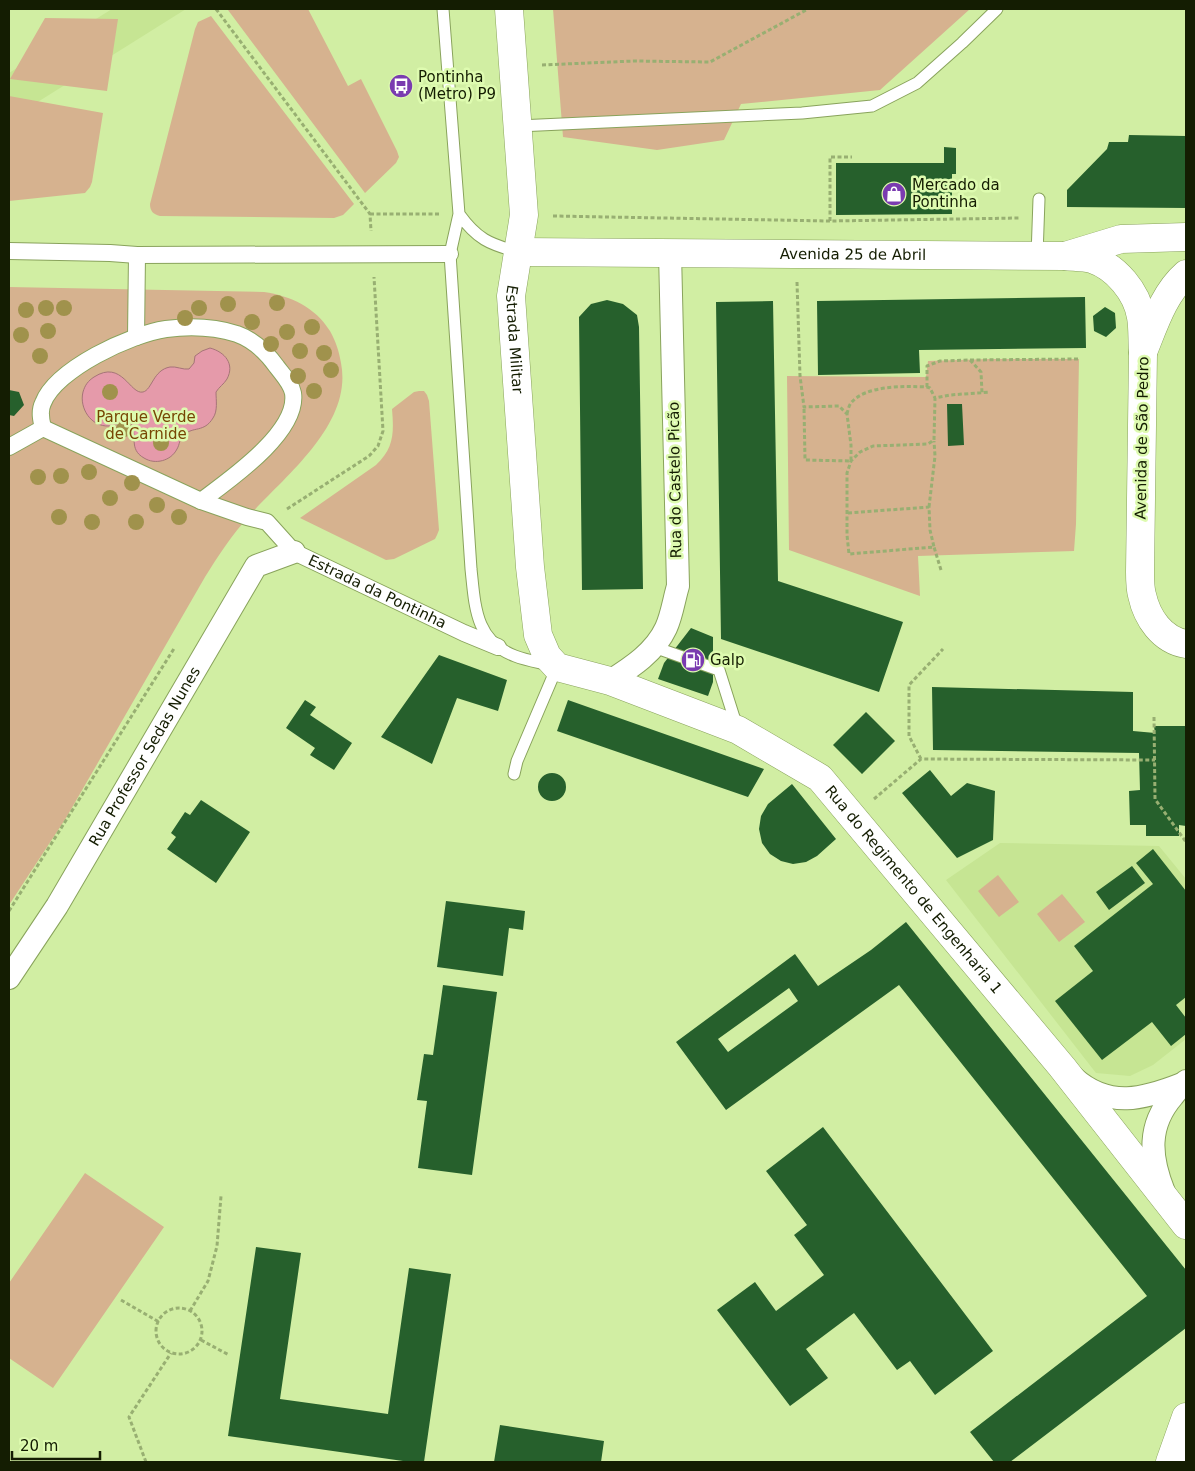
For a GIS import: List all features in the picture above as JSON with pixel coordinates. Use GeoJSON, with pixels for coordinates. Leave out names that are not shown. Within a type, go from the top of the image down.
{"type":"FeatureCollection","features":[{"type":"Feature","properties":{"kind":"main road","name":"Estrada Militar"},"geometry":{"type":"LineString","coordinates":[[510,9],[524,215],[512,296],[530,567],[538,636],[547,656],[557,666]]}},
{"type":"Feature","properties":{"kind":"main road","name":"Avenida 25 de Abril"},"geometry":{"type":"LineString","coordinates":[[518,252],[1065,256],[1121,239],[1186,237]]}},
{"type":"Feature","properties":{"kind":"main road","name":"Avenida de São Pedro"},"geometry":{"type":"LineString","coordinates":[[1065,256],[1091,259],[1104,264],[1126,284],[1138,304],[1141,317],[1143,352],[1141,593],[1146,611],[1157,628],[1171,639],[1186,644]]}},
{"type":"Feature","properties":{"kind":"main road"},"geometry":{"type":"LineString","coordinates":[[1143,352],[1166,299],[1179,280],[1186,274]]}},
{"type":"Feature","properties":{"kind":"main road","name":"Rua do Regimento de Engenharia 1"},"geometry":{"type":"LineString","coordinates":[[557,666],[610,681],[738,730],[820,778],[1062,1067],[1180,1218]]}},
{"type":"Feature","properties":{"kind":"main road"},"geometry":{"type":"LineString","coordinates":[[1170,1462],[1186,1418]]}},
{"type":"Feature","properties":{"kind":"street"},"geometry":{"type":"LineString","coordinates":[[9,251],[137,255],[450,254]]}},
{"type":"Feature","properties":{"kind":"street","name":"Rua do Castelo Picão"},"geometry":{"type":"LineString","coordinates":[[610,681],[633,667],[654,647],[666,627],[678,586],[670,253]]}},
{"type":"Feature","properties":{"kind":"street"},"geometry":{"type":"LineString","coordinates":[[136,337],[137,255]]}},
{"type":"Feature","properties":{"kind":"street"},"geometry":{"type":"LineString","coordinates":[[181,328],[213,329],[239,335],[263,350],[288,382],[293,392],[293,404],[284,427],[245,467],[201,501],[43,428],[40,420],[43,402],[64,376],[99,353],[136,337],[164,329],[181,328]]}},
{"type":"Feature","properties":{"kind":"street"},"geometry":{"type":"LineString","coordinates":[[9,447],[43,428]]}},
{"type":"Feature","properties":{"kind":"street","name":"Estrada da Pontinha"},"geometry":{"type":"LineString","coordinates":[[201,501],[267,522],[294,552],[464,633],[498,647]]}},
{"type":"Feature","properties":{"kind":"street","name":"Rua Professor Sedas Nunes"},"geometry":{"type":"LineString","coordinates":[[9,978],[57,906],[256,566],[294,552]]}},
{"type":"Feature","properties":{"kind":"street"},"geometry":{"type":"LineString","coordinates":[[1062,1067],[1084,1086],[1096,1093],[1116,1098],[1133,1099],[1157,1094],[1185,1083]]}},
{"type":"Feature","properties":{"kind":"street"},"geometry":{"type":"LineString","coordinates":[[1180,1218],[1161,1184],[1155,1168],[1153,1153],[1154,1131],[1158,1119],[1166,1104],[1185,1083]]}},
{"type":"Feature","properties":{"kind":"lane"},"geometry":{"type":"LineString","coordinates":[[443,9],[459,214],[450,254],[475,606],[480,625],[487,636],[498,647],[516,656],[557,666],[517,761],[514,774]]}},
{"type":"Feature","properties":{"kind":"lane"},"geometry":{"type":"LineString","coordinates":[[518,126],[802,113],[872,106],[917,83],[997,9]]}},
{"type":"Feature","properties":{"kind":"lane"},"geometry":{"type":"LineString","coordinates":[[1037,256],[1038,199]]}},
{"type":"Feature","properties":{"kind":"lane"},"geometry":{"type":"LineString","coordinates":[[459,214],[469,229],[485,241],[518,252]]}},
{"type":"Feature","properties":{"kind":"lane"},"geometry":{"type":"LineString","coordinates":[[654,647],[719,670],[738,730]]}},
{"type":"Feature","properties":{"kind":"path"},"geometry":{"type":"LineString","coordinates":[[513,66],[634,61],[710,62],[808,9]]}},
{"type":"Feature","properties":{"kind":"path"},"geometry":{"type":"LineString","coordinates":[[830,220],[830,157],[852,157]]}},
{"type":"Feature","properties":{"kind":"path"},"geometry":{"type":"LineString","coordinates":[[370,214],[459,214]]}},
{"type":"Feature","properties":{"kind":"path"},"geometry":{"type":"LineString","coordinates":[[524,215],[830,220],[1038,218]]}},
{"type":"Feature","properties":{"kind":"path"},"geometry":{"type":"LineString","coordinates":[[796,254],[805,460],[851,461],[860,452],[873,446],[928,444],[934,440]]}},
{"type":"Feature","properties":{"kind":"path"},"geometry":{"type":"LineString","coordinates":[[926,387],[927,366],[940,361],[1079,359]]}},
{"type":"Feature","properties":{"kind":"path"},"geometry":{"type":"LineString","coordinates":[[970,360],[981,372],[982,393]]}},
{"type":"Feature","properties":{"kind":"path"},"geometry":{"type":"LineString","coordinates":[[934,547],[849,554],[847,535],[847,472],[851,461],[851,446],[847,414],[850,403],[865,392],[907,386],[926,387],[930,388],[936,398],[935,456],[929,507],[930,530],[941,570]]}},
{"type":"Feature","properties":{"kind":"path"},"geometry":{"type":"LineString","coordinates":[[936,398],[990,392]]}},
{"type":"Feature","properties":{"kind":"path"},"geometry":{"type":"LineString","coordinates":[[804,407],[839,406],[847,414]]}},
{"type":"Feature","properties":{"kind":"path"},"geometry":{"type":"LineString","coordinates":[[848,512],[929,507]]}},
{"type":"Feature","properties":{"kind":"path"},"geometry":{"type":"LineString","coordinates":[[9,911],[177,644]]}},
{"type":"Feature","properties":{"kind":"path"},"geometry":{"type":"LineString","coordinates":[[921,759],[909,736],[909,685],[943,649]]}},
{"type":"Feature","properties":{"kind":"path"},"geometry":{"type":"LineString","coordinates":[[1154,717],[1155,799],[1186,842]]}},
{"type":"Feature","properties":{"kind":"path"},"geometry":{"type":"LineString","coordinates":[[853,817],[921,759],[1155,760]]}},
{"type":"Feature","properties":{"kind":"path"},"geometry":{"type":"LineString","coordinates":[[190,1311],[208,1281],[217,1246],[221,1196]]}},
{"type":"Feature","properties":{"kind":"path"},"geometry":{"type":"LineString","coordinates":[[121,1300],[159,1322]]}},
{"type":"Feature","properties":{"kind":"path"},"geometry":{"type":"LineString","coordinates":[[172,1310],[190,1311],[201,1323],[201,1340],[198,1346],[178,1354],[164,1349],[157,1336],[159,1322],[164,1315],[172,1310]]}},
{"type":"Feature","properties":{"kind":"path"},"geometry":{"type":"LineString","coordinates":[[201,1340],[229,1356]]}},
{"type":"Feature","properties":{"kind":"path"},"geometry":{"type":"LineString","coordinates":[[146,1462],[129,1417],[171,1352]]}},
{"type":"Feature","properties":{"kind":"shaded area"},"geometry":{"type":"Polygon","coordinates":[[[112,9],[186,9],[9,120],[9,73],[112,9]]]}},
{"type":"Feature","properties":{"kind":"shaded area"},"geometry":{"type":"Polygon","coordinates":[[[210,348],[220,352],[227,359],[230,368],[227,379],[216,392],[215,415],[206,426],[187,432],[181,438],[174,453],[167,459],[153,461],[139,454],[136,450],[131,424],[103,425],[92,420],[85,410],[82,398],[83,392],[87,383],[94,377],[112,372],[138,391],[143,392],[149,388],[156,376],[164,369],[172,367],[189,369],[194,363],[195,356],[210,348]]]}},
{"type":"Feature","properties":{"kind":"shaded area"},"geometry":{"type":"Polygon","coordinates":[[[1000,843],[1159,846],[1186,879],[1186,1039],[1153,1065],[1130,1076],[1096,1073],[946,880],[1000,843]]]}},
{"type":"Feature","properties":{"kind":"green space"},"geometry":{"type":"Polygon","coordinates":[[[308,9],[348,86],[361,79],[399,157],[396,163],[365,193],[228,10],[308,9]]]}},
{"type":"Feature","properties":{"kind":"green space"},"geometry":{"type":"Polygon","coordinates":[[[553,9],[970,9],[880,90],[741,104],[724,140],[657,150],[563,137],[553,9]]]}},
{"type":"Feature","properties":{"kind":"green space"},"geometry":{"type":"Polygon","coordinates":[[[211,16],[354,204],[343,215],[334,218],[160,216],[151,210],[150,204],[195,29],[198,22],[211,16]]]}},
{"type":"Feature","properties":{"kind":"green space"},"geometry":{"type":"Polygon","coordinates":[[[45,18],[118,19],[107,91],[10,79],[45,18]]]}},
{"type":"Feature","properties":{"kind":"green space"},"geometry":{"type":"Polygon","coordinates":[[[9,96],[103,113],[92,182],[85,193],[9,201],[9,96]]]}},
{"type":"Feature","properties":{"kind":"green space","name":"Parque Verde de Carnide"},"geometry":{"type":"Polygon","coordinates":[[[9,287],[264,292],[284,296],[310,309],[330,331],[336,343],[341,363],[342,385],[337,407],[327,427],[313,447],[298,466],[243,523],[210,569],[66,818],[9,905],[9,287]]]}},
{"type":"Feature","properties":{"kind":"green space"},"geometry":{"type":"Polygon","coordinates":[[[1079,359],[1074,551],[918,556],[920,596],[789,550],[787,376],[926,377],[928,361],[1079,359]]]}},
{"type":"Feature","properties":{"kind":"green space"},"geometry":{"type":"Polygon","coordinates":[[[424,391],[429,401],[439,530],[435,539],[394,559],[386,560],[300,518],[382,459],[392,440],[392,409],[414,392],[424,391]]]}},
{"type":"Feature","properties":{"kind":"green space"},"geometry":{"type":"Polygon","coordinates":[[[998,875],[1019,902],[999,917],[978,891],[998,875]]]}},
{"type":"Feature","properties":{"kind":"green space"},"geometry":{"type":"Polygon","coordinates":[[[1062,894],[1085,922],[1059,942],[1037,914],[1062,894]]]}},
{"type":"Feature","properties":{"kind":"green space"},"geometry":{"type":"Polygon","coordinates":[[[85,1173],[164,1227],[53,1388],[9,1358],[9,1283],[85,1173]]]}},
{"type":"Feature","properties":{"kind":"building"},"geometry":{"type":"Polygon","coordinates":[[[1129,135],[1186,136],[1186,208],[1067,207],[1067,190],[1107,149],[1109,142],[1128,142],[1129,135]]]}},
{"type":"Feature","properties":{"kind":"building","name":"Mercado da Pontinha"},"geometry":{"type":"Polygon","coordinates":[[[944,147],[956,148],[956,174],[952,174],[952,214],[836,215],[836,163],[944,163],[944,147]]]}},
{"type":"Feature","properties":{"kind":"building"},"geometry":{"type":"Polygon","coordinates":[[[1085,297],[1086,348],[919,350],[920,373],[818,375],[817,301],[1085,297]]]}},
{"type":"Feature","properties":{"kind":"building"},"geometry":{"type":"Polygon","coordinates":[[[607,300],[623,304],[637,315],[639,327],[643,589],[582,590],[579,317],[591,304],[607,300]]]}},
{"type":"Feature","properties":{"kind":"building"},"geometry":{"type":"Polygon","coordinates":[[[773,301],[778,581],[903,622],[879,692],[721,639],[716,302],[773,301]]]}},
{"type":"Feature","properties":{"kind":"building"},"geometry":{"type":"Polygon","coordinates":[[[1105,307],[1115,313],[1116,328],[1106,337],[1094,331],[1093,316],[1105,307]]]}},
{"type":"Feature","properties":{"kind":"building"},"geometry":{"type":"Polygon","coordinates":[[[9,390],[19,392],[24,405],[14,416],[9,415],[9,390]]]}},
{"type":"Feature","properties":{"kind":"building"},"geometry":{"type":"Polygon","coordinates":[[[947,404],[962,404],[964,445],[948,446],[947,404]]]}},
{"type":"Feature","properties":{"kind":"building"},"geometry":{"type":"Polygon","coordinates":[[[691,628],[713,637],[713,682],[708,696],[658,679],[664,663],[691,628]]]}},
{"type":"Feature","properties":{"kind":"building"},"geometry":{"type":"Polygon","coordinates":[[[439,655],[507,680],[498,711],[457,698],[432,764],[381,737],[439,655]]]}},
{"type":"Feature","properties":{"kind":"building"},"geometry":{"type":"Polygon","coordinates":[[[932,687],[1133,692],[1133,731],[1155,733],[1154,726],[1186,726],[1186,826],[1179,825],[1179,836],[1146,836],[1146,825],[1130,825],[1129,791],[1140,790],[1139,753],[933,750],[932,687]]]}},
{"type":"Feature","properties":{"kind":"building"},"geometry":{"type":"Polygon","coordinates":[[[305,700],[316,707],[310,715],[352,743],[334,770],[310,755],[315,748],[286,728],[305,700]]]}},
{"type":"Feature","properties":{"kind":"building"},"geometry":{"type":"Polygon","coordinates":[[[568,700],[764,769],[748,797],[557,731],[568,700]]]}},
{"type":"Feature","properties":{"kind":"building"},"geometry":{"type":"Polygon","coordinates":[[[866,712],[895,741],[862,774],[833,745],[866,712]]]}},
{"type":"Feature","properties":{"kind":"building"},"geometry":{"type":"Polygon","coordinates":[[[930,770],[951,796],[967,783],[995,791],[993,840],[957,858],[902,793],[930,770]]]}},
{"type":"Feature","properties":{"kind":"building"},"geometry":{"type":"Polygon","coordinates":[[[552,773],[562,777],[566,787],[562,797],[552,801],[542,797],[538,787],[542,777],[552,773]]]}},
{"type":"Feature","properties":{"kind":"building"},"geometry":{"type":"Polygon","coordinates":[[[792,784],[836,839],[817,856],[806,862],[793,864],[781,861],[770,854],[762,843],[759,829],[761,816],[768,804],[792,784]]]}},
{"type":"Feature","properties":{"kind":"building"},"geometry":{"type":"Polygon","coordinates":[[[201,800],[250,832],[216,883],[167,849],[176,837],[171,833],[185,812],[190,815],[201,800]]]}},
{"type":"Feature","properties":{"kind":"building"},"geometry":{"type":"Polygon","coordinates":[[[1153,849],[1186,891],[1186,997],[1176,1005],[1186,1018],[1186,1034],[1171,1046],[1152,1022],[1102,1060],[1055,1001],[1093,971],[1074,946],[1153,884],[1136,863],[1153,849]]]}},
{"type":"Feature","properties":{"kind":"building"},"geometry":{"type":"Polygon","coordinates":[[[1132,866],[1145,883],[1109,910],[1096,892],[1132,866]]]}},
{"type":"Feature","properties":{"kind":"building"},"geometry":{"type":"Polygon","coordinates":[[[446,901],[525,911],[523,930],[509,928],[503,976],[437,967],[446,901]]]}},
{"type":"Feature","properties":{"kind":"building"},"geometry":{"type":"Polygon","coordinates":[[[906,922],[1186,1270],[1186,1328],[1010,1462],[994,1462],[970,1432],[1147,1296],[899,985],[726,1110],[676,1042],[795,954],[818,986],[871,950],[906,922]],[[789,988],[718,1039],[728,1052],[798,1001],[789,988]]]}},
{"type":"Feature","properties":{"kind":"building"},"geometry":{"type":"Polygon","coordinates":[[[443,985],[497,992],[472,1175],[418,1168],[427,1101],[417,1100],[424,1054],[433,1055],[443,985]]]}},
{"type":"Feature","properties":{"kind":"building"},"geometry":{"type":"Polygon","coordinates":[[[823,1127],[993,1351],[935,1395],[910,1361],[897,1370],[854,1313],[806,1349],[828,1378],[790,1406],[717,1310],[755,1282],[776,1311],[824,1275],[794,1235],[807,1225],[766,1171],[823,1127]]]}},
{"type":"Feature","properties":{"kind":"building"},"geometry":{"type":"Polygon","coordinates":[[[256,1247],[301,1253],[280,1399],[388,1414],[409,1268],[451,1274],[424,1462],[410,1462],[228,1436],[256,1247]]]}},
{"type":"Feature","properties":{"kind":"building"},"geometry":{"type":"Polygon","coordinates":[[[500,1425],[604,1441],[601,1462],[494,1462],[500,1425]]]}},
{"type":"Feature","properties":{"kind":"place","name":"Pontinha (Metro) P9"},"geometry":{"type":"Point","coordinates":[401,86]}},
{"type":"Feature","properties":{"kind":"place","name":"Mercado da Pontinha"},"geometry":{"type":"Point","coordinates":[894,194]}},
{"type":"Feature","properties":{"kind":"place","name":"Galp"},"geometry":{"type":"Point","coordinates":[693,660]}}]}
